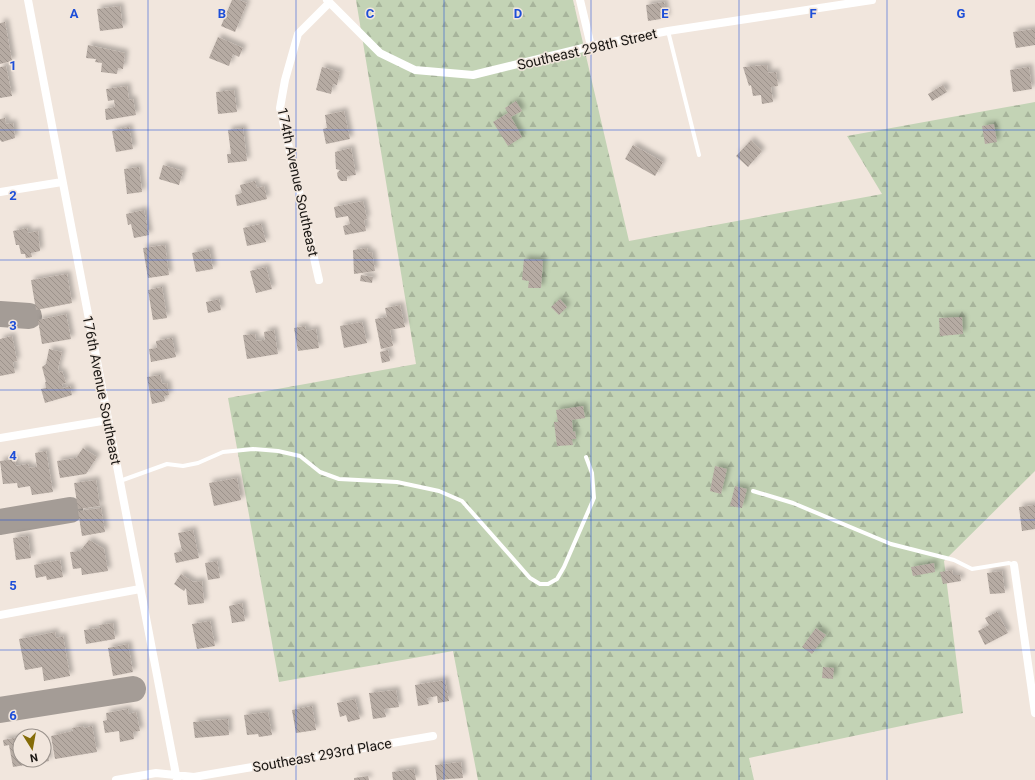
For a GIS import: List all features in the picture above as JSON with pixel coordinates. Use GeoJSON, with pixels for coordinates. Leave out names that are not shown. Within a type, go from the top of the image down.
{"type":"FeatureCollection","features":[{"type":"Feature","properties":{"kind":"street","name":"176th Avenue Southeast"},"geometry":{"type":"LineString","coordinates":[[28,0],[176,777]]}},
{"type":"Feature","properties":{"kind":"street"},"geometry":{"type":"LineString","coordinates":[[580,0],[591,46]]}},
{"type":"Feature","properties":{"kind":"street","name":"Southeast 298th Street"},"geometry":{"type":"LineString","coordinates":[[328,1],[380,53],[416,70],[473,75],[591,46],[668,31],[872,0]]}},
{"type":"Feature","properties":{"kind":"street","name":"174th Avenue Southeast"},"geometry":{"type":"LineString","coordinates":[[319,280],[280,108],[285,80],[298,34],[328,1]]}},
{"type":"Feature","properties":{"kind":"street"},"geometry":{"type":"LineString","coordinates":[[0,192],[62,182]]}},
{"type":"Feature","properties":{"kind":"street"},"geometry":{"type":"LineString","coordinates":[[0,438],[108,420]]}},
{"type":"Feature","properties":{"kind":"street"},"geometry":{"type":"LineString","coordinates":[[1014,565],[1035,713]]}},
{"type":"Feature","properties":{"kind":"street"},"geometry":{"type":"LineString","coordinates":[[0,615],[140,589]]}},
{"type":"Feature","properties":{"kind":"street","name":"Southeast 293rd Place"},"geometry":{"type":"LineString","coordinates":[[116,780],[156,773],[176,777],[194,777],[433,736]]}},
{"type":"Feature","properties":{"kind":"lane"},"geometry":{"type":"LineString","coordinates":[[668,31],[699,155]]}},
{"type":"Feature","properties":{"kind":"lane"},"geometry":{"type":"LineString","coordinates":[[120,481],[167,464],[183,466],[198,463],[223,452],[253,449],[278,451],[300,456],[320,472],[339,479],[397,482],[439,491],[462,501],[530,578],[540,584],[548,584],[557,579],[564,567],[594,498],[592,473],[586,457]]}},
{"type":"Feature","properties":{"kind":"lane"},"geometry":{"type":"LineString","coordinates":[[753,491],[793,503],[891,544],[954,560],[972,569],[1009,563],[1014,565]]}},
{"type":"Feature","properties":{"kind":"green space"},"geometry":{"type":"Polygon","coordinates":[[[356,0],[573,0],[629,241],[882,194],[847,136],[1035,102],[1035,471],[944,561],[963,713],[749,758],[754,780],[478,780],[453,651],[279,682],[228,398],[416,364],[356,0]]]}},
{"type":"Feature","properties":{"kind":"building"},"geometry":{"type":"Polygon","coordinates":[[[232,0],[239,0],[247,3],[235,32],[221,26],[232,0]]]}},
{"type":"Feature","properties":{"kind":"building"},"geometry":{"type":"Polygon","coordinates":[[[664,2],[667,18],[648,21],[646,5],[664,2]]]}},
{"type":"Feature","properties":{"kind":"building"},"geometry":{"type":"Polygon","coordinates":[[[120,6],[123,28],[100,31],[97,9],[120,6]]]}},
{"type":"Feature","properties":{"kind":"building"},"geometry":{"type":"Polygon","coordinates":[[[5,22],[12,61],[0,64],[0,23],[5,22]]]}},
{"type":"Feature","properties":{"kind":"building"},"geometry":{"type":"Polygon","coordinates":[[[1035,29],[1035,45],[1016,48],[1013,32],[1035,29]]]}},
{"type":"Feature","properties":{"kind":"building"},"geometry":{"type":"Polygon","coordinates":[[[218,37],[243,48],[239,57],[233,54],[229,66],[209,58],[218,37]]]}},
{"type":"Feature","properties":{"kind":"building"},"geometry":{"type":"Polygon","coordinates":[[[88,45],[125,53],[123,69],[118,68],[117,74],[101,72],[102,63],[95,62],[96,59],[86,58],[88,45]]]}},
{"type":"Feature","properties":{"kind":"building"},"geometry":{"type":"Polygon","coordinates":[[[767,65],[768,73],[776,72],[778,86],[771,87],[773,102],[762,104],[761,95],[753,96],[751,85],[749,86],[743,67],[767,65]]]}},
{"type":"Feature","properties":{"kind":"building"},"geometry":{"type":"Polygon","coordinates":[[[6,66],[12,96],[0,98],[0,67],[6,66]]]}},
{"type":"Feature","properties":{"kind":"building"},"geometry":{"type":"Polygon","coordinates":[[[322,67],[340,72],[337,85],[333,84],[331,94],[316,90],[322,67]]]}},
{"type":"Feature","properties":{"kind":"building"},"geometry":{"type":"Polygon","coordinates":[[[1029,67],[1032,89],[1013,92],[1010,70],[1029,67]]]}},
{"type":"Feature","properties":{"kind":"building"},"geometry":{"type":"Polygon","coordinates":[[[943,85],[947,92],[932,101],[928,94],[943,85]]]}},
{"type":"Feature","properties":{"kind":"building"},"geometry":{"type":"Polygon","coordinates":[[[127,86],[129,100],[133,99],[136,115],[106,120],[105,109],[115,107],[114,100],[108,101],[106,89],[127,86]]]}},
{"type":"Feature","properties":{"kind":"building"},"geometry":{"type":"Polygon","coordinates":[[[234,90],[237,112],[218,114],[216,92],[234,90]]]}},
{"type":"Feature","properties":{"kind":"building"},"geometry":{"type":"Polygon","coordinates":[[[516,101],[522,111],[511,117],[522,137],[508,146],[493,122],[508,113],[505,108],[516,101]]]}},
{"type":"Feature","properties":{"kind":"building"},"geometry":{"type":"Polygon","coordinates":[[[344,111],[350,139],[326,144],[323,129],[327,128],[325,115],[344,111]]]}},
{"type":"Feature","properties":{"kind":"building"},"geometry":{"type":"Polygon","coordinates":[[[5,118],[6,124],[13,123],[15,138],[2,142],[0,140],[0,119],[5,118]]]}},
{"type":"Feature","properties":{"kind":"building"},"geometry":{"type":"Polygon","coordinates":[[[994,124],[997,142],[985,144],[982,126],[994,124]]]}},
{"type":"Feature","properties":{"kind":"building"},"geometry":{"type":"Polygon","coordinates":[[[129,127],[133,149],[116,152],[112,131],[129,127]]]}},
{"type":"Feature","properties":{"kind":"building"},"geometry":{"type":"Polygon","coordinates":[[[243,128],[247,161],[228,163],[227,154],[231,154],[228,130],[243,128]]]}},
{"type":"Feature","properties":{"kind":"building"},"geometry":{"type":"Polygon","coordinates":[[[751,140],[762,151],[748,167],[736,156],[751,140]]]}},
{"type":"Feature","properties":{"kind":"building"},"geometry":{"type":"Polygon","coordinates":[[[633,145],[663,162],[655,176],[625,159],[633,145]]]}},
{"type":"Feature","properties":{"kind":"building"},"geometry":{"type":"Polygon","coordinates":[[[351,148],[356,175],[347,176],[347,181],[341,181],[338,178],[337,173],[340,170],[336,169],[335,152],[351,148]]]}},
{"type":"Feature","properties":{"kind":"building"},"geometry":{"type":"Polygon","coordinates":[[[163,165],[183,171],[179,185],[159,179],[163,165]]]}},
{"type":"Feature","properties":{"kind":"building"},"geometry":{"type":"Polygon","coordinates":[[[139,167],[142,192],[127,194],[124,169],[139,167]]]}},
{"type":"Feature","properties":{"kind":"building"},"geometry":{"type":"Polygon","coordinates":[[[255,181],[257,188],[264,186],[267,199],[237,206],[235,195],[242,193],[240,185],[255,181]]]}},
{"type":"Feature","properties":{"kind":"building"},"geometry":{"type":"Polygon","coordinates":[[[363,201],[367,219],[364,220],[366,231],[345,235],[343,226],[350,224],[348,216],[336,218],[334,207],[363,201]]]}},
{"type":"Feature","properties":{"kind":"building"},"geometry":{"type":"Polygon","coordinates":[[[144,210],[149,235],[134,238],[131,224],[128,225],[126,214],[144,210]]]}},
{"type":"Feature","properties":{"kind":"building"},"geometry":{"type":"Polygon","coordinates":[[[261,224],[266,242],[247,246],[243,228],[261,224]]]}},
{"type":"Feature","properties":{"kind":"building"},"geometry":{"type":"Polygon","coordinates":[[[27,228],[28,233],[38,231],[40,251],[31,253],[32,257],[26,258],[25,254],[21,254],[19,245],[16,245],[13,231],[27,228]]]}},
{"type":"Feature","properties":{"kind":"building"},"geometry":{"type":"Polygon","coordinates":[[[165,245],[169,275],[148,278],[143,248],[165,245]]]}},
{"type":"Feature","properties":{"kind":"building"},"geometry":{"type":"Polygon","coordinates":[[[367,248],[368,253],[372,252],[375,271],[354,274],[353,250],[367,248]]]}},
{"type":"Feature","properties":{"kind":"building"},"geometry":{"type":"Polygon","coordinates":[[[209,249],[213,269],[196,272],[192,253],[209,249]]]}},
{"type":"Feature","properties":{"kind":"building"},"geometry":{"type":"Polygon","coordinates":[[[524,259],[543,260],[541,288],[528,288],[529,281],[522,280],[524,259]]]}},
{"type":"Feature","properties":{"kind":"building"},"geometry":{"type":"Polygon","coordinates":[[[266,267],[272,289],[256,293],[250,271],[266,267]]]}},
{"type":"Feature","properties":{"kind":"building"},"geometry":{"type":"Polygon","coordinates":[[[67,274],[72,303],[36,310],[31,280],[67,274]]]}},
{"type":"Feature","properties":{"kind":"building"},"geometry":{"type":"Polygon","coordinates":[[[361,275],[373,277],[372,283],[360,281],[361,275]]]}},
{"type":"Feature","properties":{"kind":"building"},"geometry":{"type":"Polygon","coordinates":[[[162,287],[167,318],[153,320],[148,290],[162,287]]]}},
{"type":"Feature","properties":{"kind":"building"},"geometry":{"type":"Polygon","coordinates":[[[219,299],[221,310],[208,313],[206,302],[219,299]]]}},
{"type":"Feature","properties":{"kind":"building"},"geometry":{"type":"Polygon","coordinates":[[[560,299],[567,307],[559,315],[551,307],[560,299]]]}},
{"type":"Feature","properties":{"kind":"building"},"geometry":{"type":"Polygon","coordinates":[[[400,305],[405,327],[390,330],[393,346],[381,349],[375,319],[387,317],[385,308],[400,305]]]}},
{"type":"Feature","properties":{"kind":"building"},"geometry":{"type":"Polygon","coordinates":[[[66,314],[71,339],[42,344],[38,320],[66,314]]]}},
{"type":"Feature","properties":{"kind":"building"},"geometry":{"type":"Polygon","coordinates":[[[962,317],[963,334],[940,336],[939,318],[962,317]]]}},
{"type":"Feature","properties":{"kind":"building"},"geometry":{"type":"Polygon","coordinates":[[[362,322],[367,343],[344,348],[340,326],[362,322]]]}},
{"type":"Feature","properties":{"kind":"building"},"geometry":{"type":"Polygon","coordinates":[[[305,326],[306,331],[316,329],[319,348],[298,351],[294,328],[305,326]]]}},
{"type":"Feature","properties":{"kind":"building"},"geometry":{"type":"Polygon","coordinates":[[[274,330],[278,354],[247,359],[243,335],[255,334],[256,341],[265,340],[264,332],[274,330]]]}},
{"type":"Feature","properties":{"kind":"building"},"geometry":{"type":"Polygon","coordinates":[[[12,336],[17,361],[13,362],[15,373],[0,376],[0,339],[12,336]]]}},
{"type":"Feature","properties":{"kind":"building"},"geometry":{"type":"Polygon","coordinates":[[[172,338],[176,357],[151,362],[149,349],[157,348],[156,341],[172,338]]]}},
{"type":"Feature","properties":{"kind":"building"},"geometry":{"type":"Polygon","coordinates":[[[49,349],[62,352],[58,368],[59,373],[62,371],[66,383],[62,384],[63,388],[70,386],[72,395],[45,403],[41,389],[46,388],[42,367],[46,364],[49,349]]]}},
{"type":"Feature","properties":{"kind":"building"},"geometry":{"type":"Polygon","coordinates":[[[388,350],[390,361],[382,363],[380,352],[388,350]]]}},
{"type":"Feature","properties":{"kind":"building"},"geometry":{"type":"Polygon","coordinates":[[[160,375],[162,384],[167,383],[169,395],[164,396],[165,401],[152,404],[147,377],[160,375]]]}},
{"type":"Feature","properties":{"kind":"building"},"geometry":{"type":"Polygon","coordinates":[[[583,406],[585,418],[572,420],[573,432],[575,431],[576,439],[572,439],[573,445],[557,446],[554,422],[558,422],[556,410],[583,406]]]}},
{"type":"Feature","properties":{"kind":"building"},"geometry":{"type":"Polygon","coordinates":[[[83,448],[97,457],[86,474],[60,478],[57,461],[76,458],[83,448]]]}},
{"type":"Feature","properties":{"kind":"building"},"geometry":{"type":"Polygon","coordinates":[[[46,451],[53,492],[32,495],[30,486],[18,488],[17,483],[3,484],[0,461],[15,459],[16,466],[28,464],[29,468],[37,467],[35,453],[46,451]]]}},
{"type":"Feature","properties":{"kind":"building"},"geometry":{"type":"Polygon","coordinates":[[[715,466],[727,469],[721,494],[710,491],[715,466]]]}},
{"type":"Feature","properties":{"kind":"building"},"geometry":{"type":"Polygon","coordinates":[[[237,478],[241,500],[214,506],[209,483],[237,478]]]}},
{"type":"Feature","properties":{"kind":"building"},"geometry":{"type":"Polygon","coordinates":[[[96,480],[100,506],[78,509],[74,483],[96,480]]]}},
{"type":"Feature","properties":{"kind":"building"},"geometry":{"type":"Polygon","coordinates":[[[735,486],[747,489],[742,508],[730,506],[735,486]]]}},
{"type":"Feature","properties":{"kind":"building"},"geometry":{"type":"Polygon","coordinates":[[[1035,505],[1035,529],[1022,531],[1019,507],[1035,505]]]}},
{"type":"Feature","properties":{"kind":"building"},"geometry":{"type":"Polygon","coordinates":[[[101,508],[105,532],[82,536],[78,511],[101,508]]]}},
{"type":"Feature","properties":{"kind":"building"},"geometry":{"type":"Polygon","coordinates":[[[193,530],[199,558],[176,563],[174,553],[182,551],[178,533],[193,530]]]}},
{"type":"Feature","properties":{"kind":"building"},"geometry":{"type":"Polygon","coordinates":[[[28,536],[31,558],[16,560],[13,538],[28,536]]]}},
{"type":"Feature","properties":{"kind":"building"},"geometry":{"type":"Polygon","coordinates":[[[89,540],[104,549],[108,571],[82,575],[81,568],[73,569],[70,552],[80,551],[89,540]]]}},
{"type":"Feature","properties":{"kind":"building"},"geometry":{"type":"Polygon","coordinates":[[[60,560],[63,577],[47,580],[46,576],[36,578],[34,565],[60,560]]]}},
{"type":"Feature","properties":{"kind":"building"},"geometry":{"type":"Polygon","coordinates":[[[217,561],[220,578],[208,580],[205,563],[217,561]]]}},
{"type":"Feature","properties":{"kind":"building"},"geometry":{"type":"Polygon","coordinates":[[[934,563],[935,572],[913,576],[911,567],[934,563]]]}},
{"type":"Feature","properties":{"kind":"building"},"geometry":{"type":"Polygon","coordinates":[[[952,570],[953,575],[960,575],[961,581],[943,584],[940,572],[952,570]]]}},
{"type":"Feature","properties":{"kind":"building"},"geometry":{"type":"Polygon","coordinates":[[[1002,571],[1005,593],[990,594],[987,573],[1002,571]]]}},
{"type":"Feature","properties":{"kind":"building"},"geometry":{"type":"Polygon","coordinates":[[[181,574],[193,582],[202,581],[204,603],[188,605],[186,588],[184,591],[174,584],[181,574]]]}},
{"type":"Feature","properties":{"kind":"building"},"geometry":{"type":"Polygon","coordinates":[[[242,603],[245,621],[232,623],[229,606],[242,603]]]}},
{"type":"Feature","properties":{"kind":"building"},"geometry":{"type":"Polygon","coordinates":[[[997,612],[1008,633],[985,645],[978,631],[989,625],[985,618],[997,612]]]}},
{"type":"Feature","properties":{"kind":"building"},"geometry":{"type":"Polygon","coordinates":[[[210,621],[215,646],[197,649],[192,624],[210,621]]]}},
{"type":"Feature","properties":{"kind":"building"},"geometry":{"type":"Polygon","coordinates":[[[113,623],[115,639],[86,644],[84,630],[100,628],[99,625],[113,623]]]}},
{"type":"Feature","properties":{"kind":"building"},"geometry":{"type":"Polygon","coordinates":[[[816,628],[826,635],[812,654],[802,647],[816,628]]]}},
{"type":"Feature","properties":{"kind":"building"},"geometry":{"type":"Polygon","coordinates":[[[55,632],[56,638],[63,636],[70,676],[44,681],[42,667],[25,670],[19,639],[55,632]]]}},
{"type":"Feature","properties":{"kind":"building"},"geometry":{"type":"Polygon","coordinates":[[[128,644],[133,672],[113,676],[108,648],[128,644]]]}},
{"type":"Feature","properties":{"kind":"building"},"geometry":{"type":"Polygon","coordinates":[[[823,667],[834,668],[833,679],[822,678],[823,667]]]}},
{"type":"Feature","properties":{"kind":"building"},"geometry":{"type":"Polygon","coordinates":[[[445,680],[449,701],[438,703],[437,696],[427,698],[429,704],[418,706],[415,685],[445,680]]]}},
{"type":"Feature","properties":{"kind":"building"},"geometry":{"type":"Polygon","coordinates":[[[396,690],[399,707],[384,709],[386,717],[373,719],[369,693],[396,690]]]}},
{"type":"Feature","properties":{"kind":"building"},"geometry":{"type":"Polygon","coordinates":[[[355,699],[360,719],[348,722],[346,715],[340,717],[337,703],[355,699]]]}},
{"type":"Feature","properties":{"kind":"building"},"geometry":{"type":"Polygon","coordinates":[[[312,706],[316,730],[296,733],[292,710],[312,706]]]}},
{"type":"Feature","properties":{"kind":"building"},"geometry":{"type":"Polygon","coordinates":[[[128,709],[129,714],[136,712],[140,731],[133,732],[134,739],[120,742],[119,731],[105,733],[103,721],[107,720],[106,713],[128,709]]]}},
{"type":"Feature","properties":{"kind":"building"},"geometry":{"type":"Polygon","coordinates":[[[268,712],[272,735],[259,737],[258,734],[247,735],[244,715],[268,712]]]}},
{"type":"Feature","properties":{"kind":"building"},"geometry":{"type":"Polygon","coordinates":[[[228,719],[229,735],[195,738],[193,722],[228,719]]]}},
{"type":"Feature","properties":{"kind":"building"},"geometry":{"type":"Polygon","coordinates":[[[92,726],[97,752],[55,759],[52,736],[73,731],[72,728],[92,726]]]}},
{"type":"Feature","properties":{"kind":"building"},"geometry":{"type":"Polygon","coordinates":[[[12,738],[12,762],[9,745],[4,746],[3,740],[12,738]]]}},
{"type":"Feature","properties":{"kind":"building"},"geometry":{"type":"Polygon","coordinates":[[[461,762],[463,778],[437,780],[435,765],[461,762]]]}},
{"type":"Feature","properties":{"kind":"building"},"geometry":{"type":"Polygon","coordinates":[[[414,769],[416,780],[393,780],[392,772],[414,769]]]}},
{"type":"Feature","properties":{"kind":"building"},"geometry":{"type":"Polygon","coordinates":[[[368,776],[369,780],[354,780],[354,778],[368,776]]]}},
{"type":"Feature","properties":{"kind":"taxiway"},"geometry":{"type":"LineString","coordinates":[[0,314],[29,316]]}},
{"type":"Feature","properties":{"kind":"taxiway"},"geometry":{"type":"LineString","coordinates":[[0,522],[70,510]]}},
{"type":"Feature","properties":{"kind":"taxiway"},"geometry":{"type":"LineString","coordinates":[[0,710],[133,689]]}}]}
